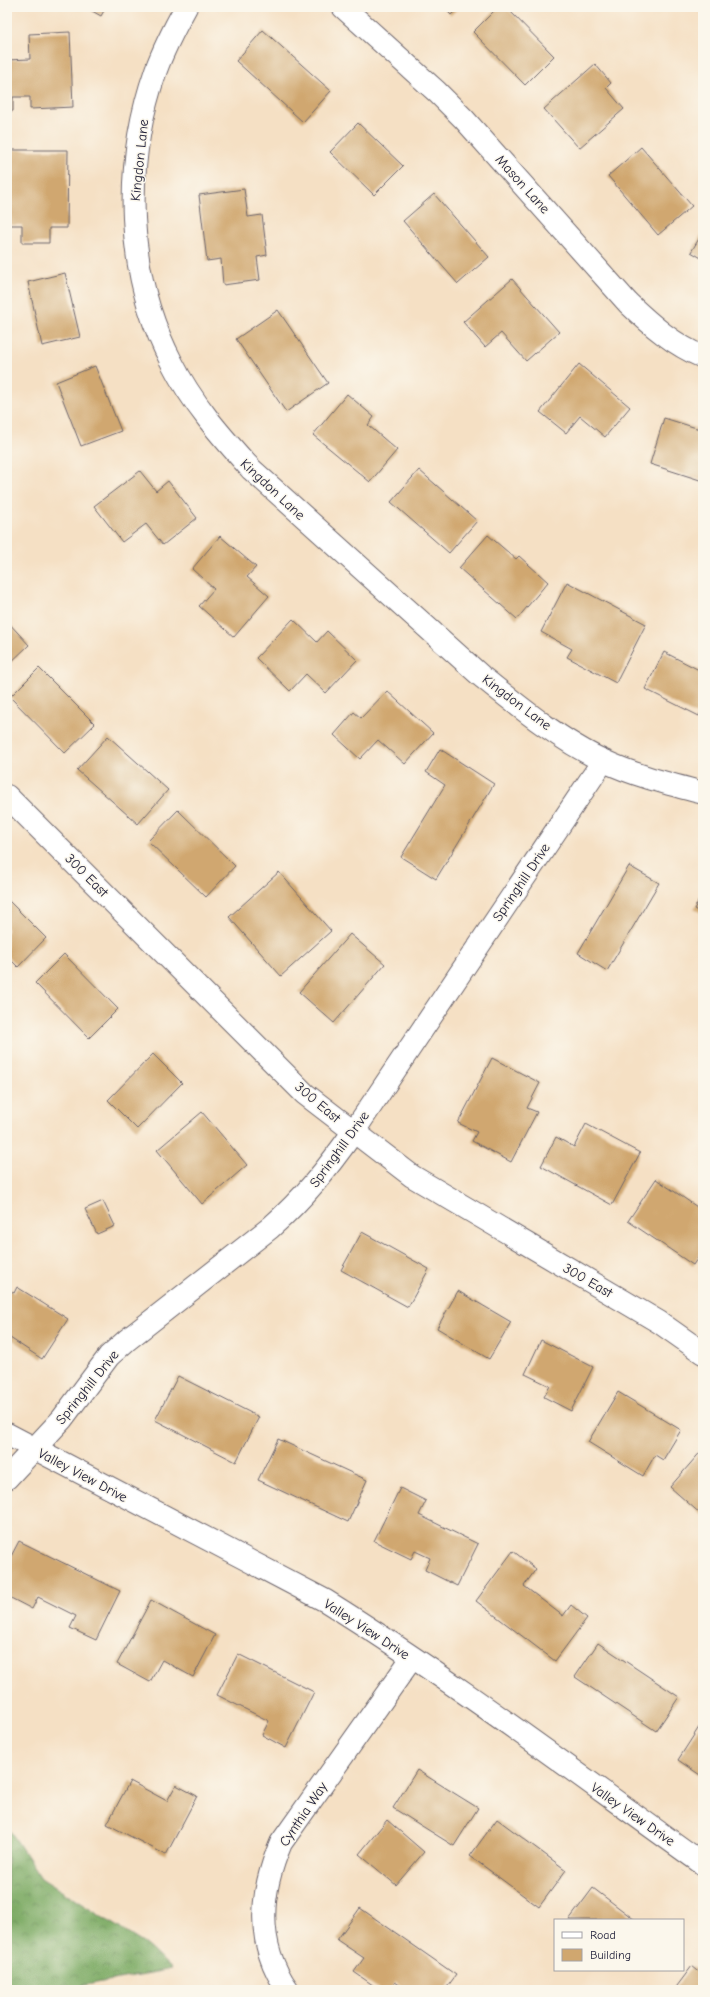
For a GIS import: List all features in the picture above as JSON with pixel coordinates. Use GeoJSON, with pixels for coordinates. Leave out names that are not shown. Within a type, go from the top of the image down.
{"type":"FeatureCollection","features":[{"type":"Feature","properties":{"kind":"street","name":"Kingdon Lane"},"geometry":{"type":"LineString","coordinates":[[186,7],[171,34],[156,69],[145,107],[138,147],[133,192],[135,239],[142,280],[155,322],[171,362],[192,398],[219,435],[251,469],[481,676],[545,725],[603,761],[631,772],[703,793]]}},
{"type":"Feature","properties":{"kind":"street","name":"Mason Lane"},"geometry":{"type":"LineString","coordinates":[[343,7],[464,119],[644,318],[671,340],[703,357]]}},
{"type":"Feature","properties":{"kind":"street","name":"Springhill Drive"},"geometry":{"type":"LineString","coordinates":[[7,1478],[62,1419],[109,1356],[288,1211],[321,1177],[354,1131],[603,761]]}},
{"type":"Feature","properties":{"kind":"street","name":"300 East"},"geometry":{"type":"LineString","coordinates":[[7,796],[305,1094],[412,1176],[660,1322],[703,1353]]}},
{"type":"Feature","properties":{"kind":"street","name":"Valley View Drive"},"geometry":{"type":"LineString","coordinates":[[7,1434],[326,1601],[369,1628],[465,1694],[703,1864]]}},
{"type":"Feature","properties":{"kind":"street","name":"Cynthia Way"},"geometry":{"type":"LineString","coordinates":[[288,1990],[275,1966],[267,1942],[264,1916],[265,1891],[271,1866],[281,1843],[412,1658]]}},
{"type":"Feature","properties":{"kind":"green space"},"geometry":{"type":"Polygon","coordinates":[[[7,1826],[41,1878],[146,1945],[172,1969],[86,1985],[72,1990],[7,1990],[7,1826]]]}},
{"type":"Feature","properties":{"kind":"building"},"geometry":{"type":"Polygon","coordinates":[[[85,7],[106,7],[101,16],[85,7]]]}},
{"type":"Feature","properties":{"kind":"building"},"geometry":{"type":"Polygon","coordinates":[[[443,7],[459,7],[451,15],[443,7]]]}},
{"type":"Feature","properties":{"kind":"building"},"geometry":{"type":"Polygon","coordinates":[[[498,7],[506,7],[554,56],[525,85],[473,32],[498,7]]]}},
{"type":"Feature","properties":{"kind":"building"},"geometry":{"type":"Polygon","coordinates":[[[263,30],[331,91],[303,122],[236,61],[263,30]]]}},
{"type":"Feature","properties":{"kind":"building"},"geometry":{"type":"Polygon","coordinates":[[[70,32],[73,107],[30,109],[30,97],[13,97],[13,111],[7,112],[7,60],[30,59],[29,34],[70,32]]]}},
{"type":"Feature","properties":{"kind":"building"},"geometry":{"type":"Polygon","coordinates":[[[595,64],[611,83],[606,88],[624,109],[579,148],[544,109],[595,64]]]}},
{"type":"Feature","properties":{"kind":"building"},"geometry":{"type":"Polygon","coordinates":[[[358,123],[403,166],[374,195],[330,152],[358,123]]]}},
{"type":"Feature","properties":{"kind":"building"},"geometry":{"type":"Polygon","coordinates":[[[641,147],[692,206],[658,235],[608,176],[641,147]]]}},
{"type":"Feature","properties":{"kind":"building"},"geometry":{"type":"Polygon","coordinates":[[[7,150],[68,150],[67,228],[49,228],[49,243],[22,243],[22,225],[7,225],[7,150]]]}},
{"type":"Feature","properties":{"kind":"building"},"geometry":{"type":"Polygon","coordinates":[[[244,189],[248,217],[262,215],[267,255],[257,257],[260,280],[223,285],[221,259],[207,261],[199,195],[244,189]]]}},
{"type":"Feature","properties":{"kind":"building"},"geometry":{"type":"Polygon","coordinates":[[[434,194],[489,257],[458,284],[403,221],[434,194]]]}},
{"type":"Feature","properties":{"kind":"building"},"geometry":{"type":"Polygon","coordinates":[[[703,232],[703,259],[691,252],[703,232]]]}},
{"type":"Feature","properties":{"kind":"building"},"geometry":{"type":"Polygon","coordinates":[[[65,273],[80,337],[42,346],[28,282],[65,273]]]}},
{"type":"Feature","properties":{"kind":"building"},"geometry":{"type":"Polygon","coordinates":[[[512,279],[559,332],[526,361],[501,333],[485,347],[463,322],[512,279]]]}},
{"type":"Feature","properties":{"kind":"building"},"geometry":{"type":"Polygon","coordinates":[[[278,310],[328,383],[286,412],[236,339],[278,310]]]}},
{"type":"Feature","properties":{"kind":"building"},"geometry":{"type":"Polygon","coordinates":[[[579,364],[630,407],[605,437],[580,416],[566,433],[540,412],[579,364]]]}},
{"type":"Feature","properties":{"kind":"building"},"geometry":{"type":"Polygon","coordinates":[[[95,366],[121,431],[81,446],[56,382],[95,366]]]}},
{"type":"Feature","properties":{"kind":"building"},"geometry":{"type":"Polygon","coordinates":[[[347,394],[374,417],[368,425],[397,450],[370,482],[313,435],[347,394]]]}},
{"type":"Feature","properties":{"kind":"building"},"geometry":{"type":"Polygon","coordinates":[[[664,418],[703,430],[703,481],[650,464],[664,418]]]}},
{"type":"Feature","properties":{"kind":"building"},"geometry":{"type":"Polygon","coordinates":[[[419,470],[477,521],[449,553],[391,502],[419,470]]]}},
{"type":"Feature","properties":{"kind":"building"},"geometry":{"type":"Polygon","coordinates":[[[140,471],[156,491],[168,481],[197,518],[163,545],[146,524],[122,542],[94,506],[140,471]]]}},
{"type":"Feature","properties":{"kind":"building"},"geometry":{"type":"Polygon","coordinates":[[[488,535],[516,559],[519,556],[548,582],[517,619],[459,568],[488,535]]]}},
{"type":"Feature","properties":{"kind":"building"},"geometry":{"type":"Polygon","coordinates":[[[220,536],[256,567],[247,577],[269,596],[234,637],[199,606],[214,589],[192,569],[220,536]]]}},
{"type":"Feature","properties":{"kind":"building"},"geometry":{"type":"Polygon","coordinates":[[[567,582],[646,624],[616,683],[567,657],[572,649],[541,632],[567,582]]]}},
{"type":"Feature","properties":{"kind":"building"},"geometry":{"type":"Polygon","coordinates":[[[293,619],[317,642],[327,631],[357,660],[326,693],[306,674],[290,691],[256,658],[293,619]]]}},
{"type":"Feature","properties":{"kind":"building"},"geometry":{"type":"Polygon","coordinates":[[[7,621],[29,645],[7,666],[7,621]]]}},
{"type":"Feature","properties":{"kind":"building"},"geometry":{"type":"Polygon","coordinates":[[[664,652],[703,672],[703,707],[699,716],[645,689],[664,652]]]}},
{"type":"Feature","properties":{"kind":"building"},"geometry":{"type":"Polygon","coordinates":[[[39,668],[95,724],[65,753],[10,697],[39,668]]]}},
{"type":"Feature","properties":{"kind":"building"},"geometry":{"type":"Polygon","coordinates":[[[387,691],[433,733],[405,764],[378,740],[360,759],[334,735],[354,712],[361,718],[387,691]]]}},
{"type":"Feature","properties":{"kind":"building"},"geometry":{"type":"Polygon","coordinates":[[[108,736],[168,790],[138,824],[77,770],[108,736]]]}},
{"type":"Feature","properties":{"kind":"building"},"geometry":{"type":"Polygon","coordinates":[[[440,749],[494,784],[436,879],[401,857],[445,785],[426,772],[440,749]]]}},
{"type":"Feature","properties":{"kind":"building"},"geometry":{"type":"Polygon","coordinates":[[[178,810],[235,866],[206,897],[148,841],[178,810]]]}},
{"type":"Feature","properties":{"kind":"building"},"geometry":{"type":"Polygon","coordinates":[[[629,866],[659,883],[607,971],[578,953],[629,866]]]}},
{"type":"Feature","properties":{"kind":"building"},"geometry":{"type":"Polygon","coordinates":[[[279,872],[331,931],[281,976],[229,917],[279,872]]]}},
{"type":"Feature","properties":{"kind":"building"},"geometry":{"type":"Polygon","coordinates":[[[703,893],[703,914],[694,909],[703,893]]]}},
{"type":"Feature","properties":{"kind":"building"},"geometry":{"type":"Polygon","coordinates":[[[7,899],[46,938],[18,967],[7,956],[7,899]]]}},
{"type":"Feature","properties":{"kind":"building"},"geometry":{"type":"Polygon","coordinates":[[[350,934],[385,964],[334,1023],[299,992],[350,934]]]}},
{"type":"Feature","properties":{"kind":"building"},"geometry":{"type":"Polygon","coordinates":[[[64,954],[118,1009],[89,1038],[35,983],[64,954]]]}},
{"type":"Feature","properties":{"kind":"building"},"geometry":{"type":"Polygon","coordinates":[[[153,1054],[182,1083],[137,1129],[108,1100],[153,1054]]]}},
{"type":"Feature","properties":{"kind":"building"},"geometry":{"type":"Polygon","coordinates":[[[492,1058],[540,1083],[527,1108],[537,1112],[511,1162],[472,1141],[477,1132],[458,1123],[492,1058]]]}},
{"type":"Feature","properties":{"kind":"building"},"geometry":{"type":"Polygon","coordinates":[[[202,1112],[247,1165],[202,1204],[157,1150],[202,1112]]]}},
{"type":"Feature","properties":{"kind":"building"},"geometry":{"type":"Polygon","coordinates":[[[586,1124],[640,1153],[612,1205],[541,1166],[556,1137],[574,1147],[586,1124]]]}},
{"type":"Feature","properties":{"kind":"building"},"geometry":{"type":"Polygon","coordinates":[[[656,1179],[703,1211],[703,1250],[693,1265],[628,1221],[656,1179]]]}},
{"type":"Feature","properties":{"kind":"building"},"geometry":{"type":"Polygon","coordinates":[[[103,1201],[115,1226],[97,1234],[85,1209],[103,1201]]]}},
{"type":"Feature","properties":{"kind":"building"},"geometry":{"type":"Polygon","coordinates":[[[362,1232],[429,1269],[408,1307],[341,1270],[362,1232]]]}},
{"type":"Feature","properties":{"kind":"building"},"geometry":{"type":"Polygon","coordinates":[[[17,1287],[68,1319],[42,1359],[7,1336],[7,1288],[14,1293],[17,1287]]]}},
{"type":"Feature","properties":{"kind":"building"},"geometry":{"type":"Polygon","coordinates":[[[458,1291],[511,1322],[489,1359],[437,1328],[458,1291]]]}},
{"type":"Feature","properties":{"kind":"building"},"geometry":{"type":"Polygon","coordinates":[[[541,1340],[593,1367],[571,1411],[544,1397],[550,1386],[525,1374],[541,1340]]]}},
{"type":"Feature","properties":{"kind":"building"},"geometry":{"type":"Polygon","coordinates":[[[178,1376],[259,1417],[236,1462],[155,1420],[178,1376]]]}},
{"type":"Feature","properties":{"kind":"building"},"geometry":{"type":"Polygon","coordinates":[[[618,1392],[681,1430],[663,1460],[655,1455],[643,1476],[588,1442],[618,1392]]]}},
{"type":"Feature","properties":{"kind":"building"},"geometry":{"type":"Polygon","coordinates":[[[278,1439],[367,1480],[348,1522],[258,1480],[278,1439]]]}},
{"type":"Feature","properties":{"kind":"building"},"geometry":{"type":"Polygon","coordinates":[[[703,1449],[703,1516],[670,1487],[703,1449]]]}},
{"type":"Feature","properties":{"kind":"building"},"geometry":{"type":"Polygon","coordinates":[[[400,1488],[426,1501],[419,1515],[478,1544],[457,1586],[425,1570],[430,1558],[415,1551],[411,1559],[374,1541],[400,1488]]]}},
{"type":"Feature","properties":{"kind":"building"},"geometry":{"type":"Polygon","coordinates":[[[19,1541],[120,1591],[96,1640],[70,1628],[76,1616],[38,1597],[32,1609],[7,1596],[7,1564],[19,1541]]]}},
{"type":"Feature","properties":{"kind":"building"},"geometry":{"type":"Polygon","coordinates":[[[513,1551],[536,1569],[524,1586],[563,1616],[571,1605],[587,1618],[555,1661],[476,1601],[513,1551]]]}},
{"type":"Feature","properties":{"kind":"building"},"geometry":{"type":"Polygon","coordinates":[[[151,1600],[215,1635],[193,1677],[162,1660],[150,1682],[117,1664],[151,1600]]]}},
{"type":"Feature","properties":{"kind":"building"},"geometry":{"type":"Polygon","coordinates":[[[598,1643],[679,1697],[656,1731],[575,1677],[598,1643]]]}},
{"type":"Feature","properties":{"kind":"building"},"geometry":{"type":"Polygon","coordinates":[[[238,1654],[314,1692],[286,1748],[262,1735],[269,1721],[217,1695],[238,1654]]]}},
{"type":"Feature","properties":{"kind":"building"},"geometry":{"type":"Polygon","coordinates":[[[703,1721],[703,1777],[678,1760],[703,1721]]]}},
{"type":"Feature","properties":{"kind":"building"},"geometry":{"type":"Polygon","coordinates":[[[417,1770],[478,1808],[454,1846],[393,1808],[417,1770]]]}},
{"type":"Feature","properties":{"kind":"building"},"geometry":{"type":"Polygon","coordinates":[[[130,1781],[167,1801],[176,1785],[197,1796],[166,1855],[107,1824],[130,1781]]]}},
{"type":"Feature","properties":{"kind":"building"},"geometry":{"type":"Polygon","coordinates":[[[497,1819],[566,1870],[539,1907],[470,1856],[497,1819]]]}},
{"type":"Feature","properties":{"kind":"building"},"geometry":{"type":"Polygon","coordinates":[[[387,1820],[424,1852],[396,1885],[359,1854],[387,1820]]]}},
{"type":"Feature","properties":{"kind":"building"},"geometry":{"type":"Polygon","coordinates":[[[593,1888],[634,1919],[570,1919],[593,1888]]]}},
{"type":"Feature","properties":{"kind":"building"},"geometry":{"type":"Polygon","coordinates":[[[360,1908],[456,1975],[445,1990],[407,1990],[395,1982],[390,1990],[380,1990],[354,1972],[364,1958],[337,1940],[360,1908]]]}},
{"type":"Feature","properties":{"kind":"building"},"geometry":{"type":"Polygon","coordinates":[[[692,1966],[703,1975],[703,1990],[674,1990],[692,1966]]]}}]}
